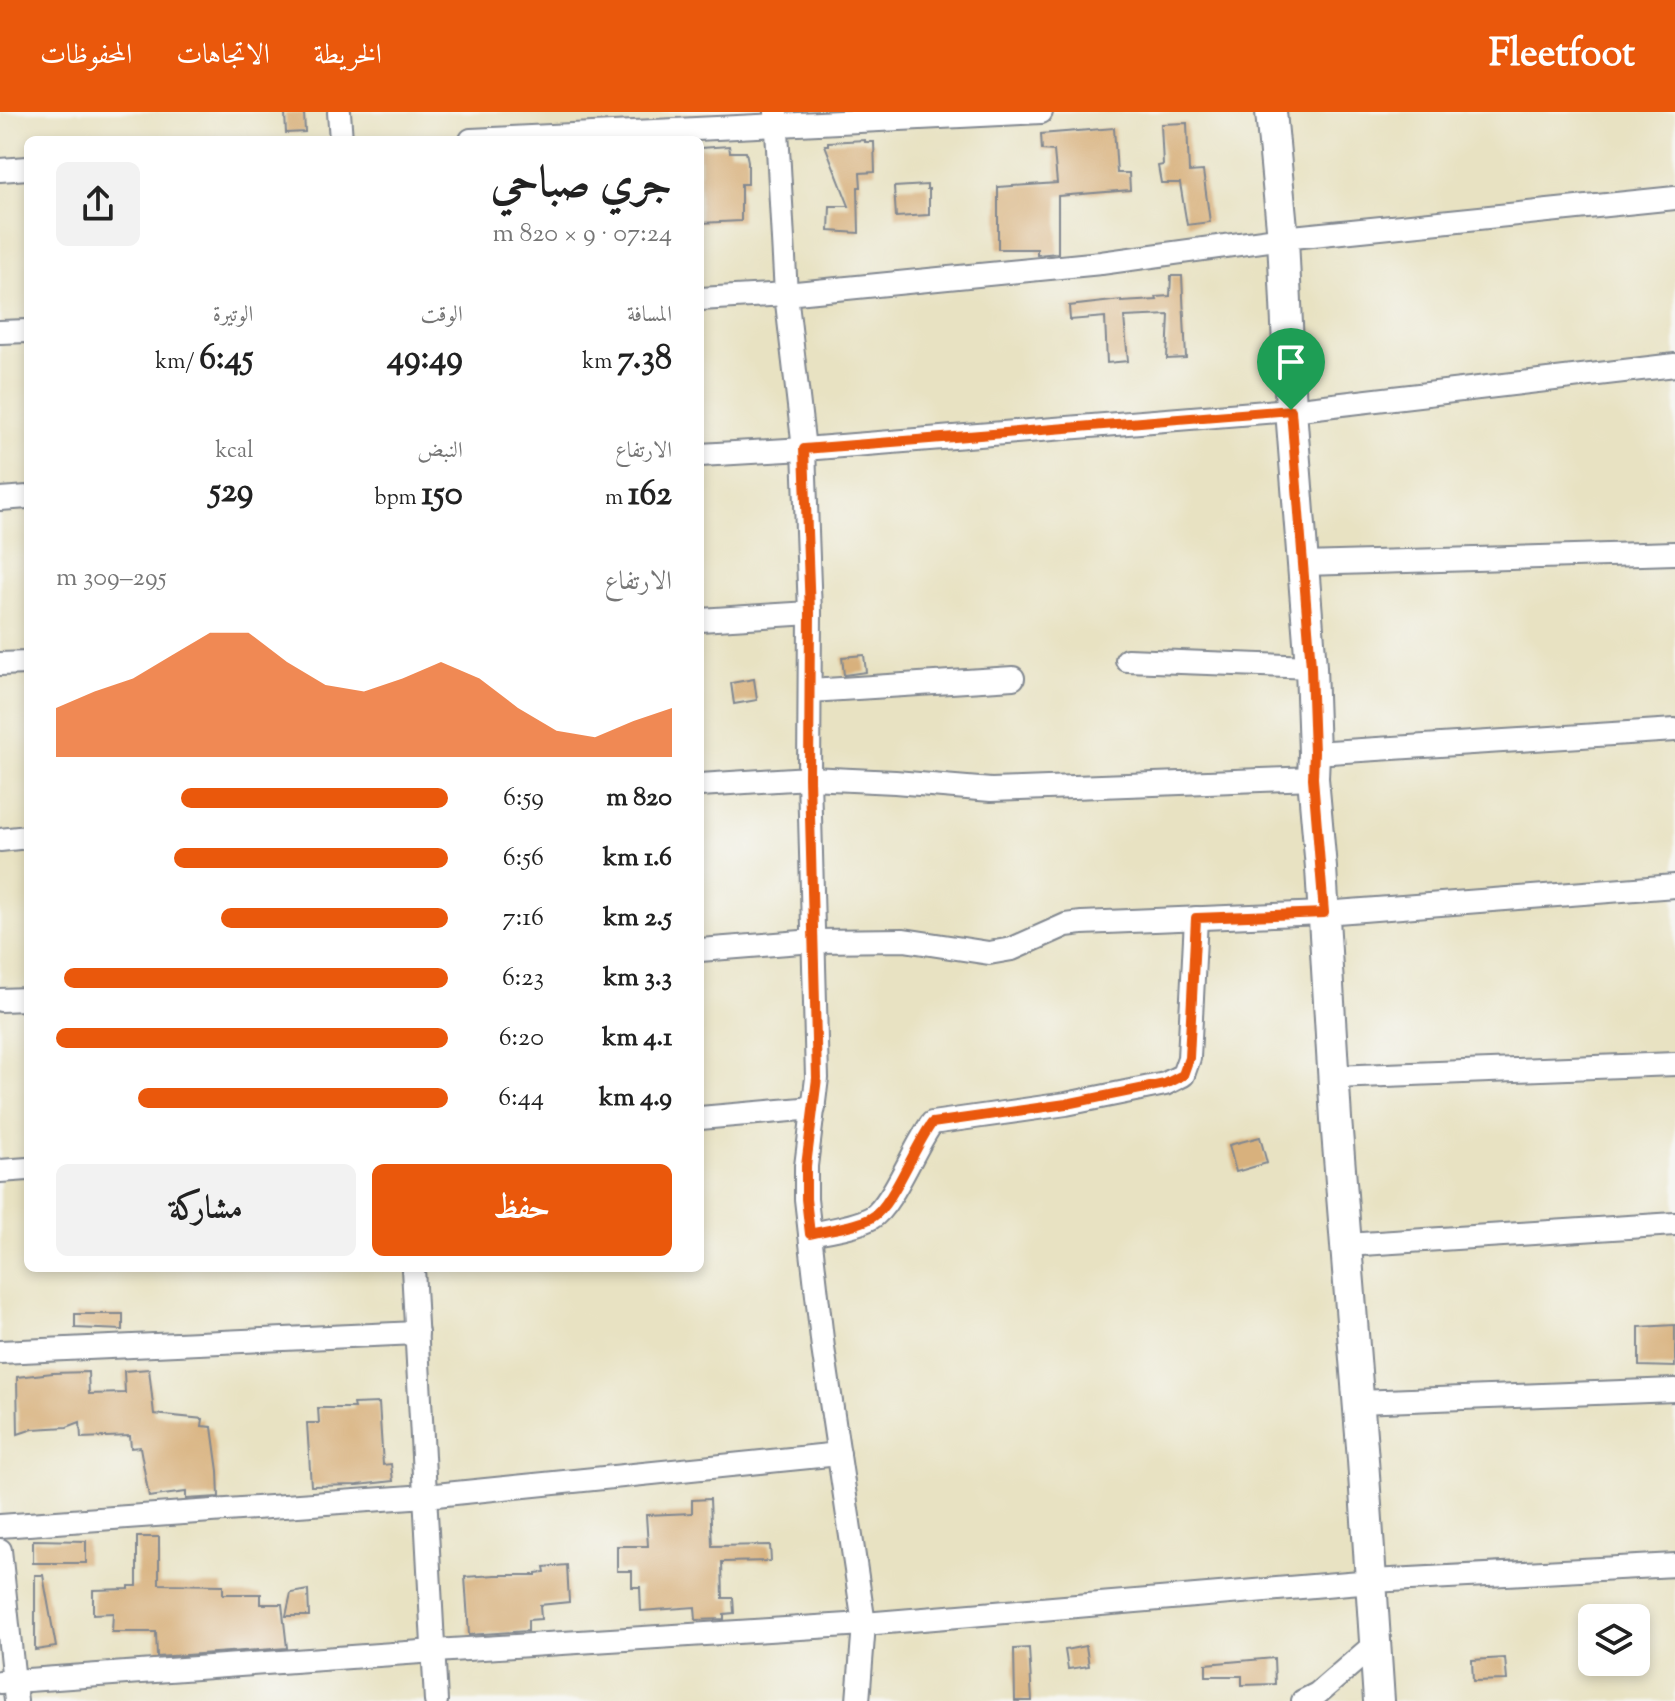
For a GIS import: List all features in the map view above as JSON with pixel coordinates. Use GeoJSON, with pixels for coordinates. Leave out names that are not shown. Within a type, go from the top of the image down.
{"type":"FeatureCollection","features":[{"type":"Feature","properties":{"kind":"main road"},"geometry":{"type":"LineString","coordinates":[[1271,112],[1283,238],[1291,410],[1311,667],[1314,766],[1334,1077],[1379,1701]]}},
{"type":"Feature","properties":{"kind":"street"},"geometry":{"type":"LineString","coordinates":[[339,112],[341,136]]}},
{"type":"Feature","properties":{"kind":"street"},"geometry":{"type":"LineString","coordinates":[[529,136],[776,119],[1041,112]]}},
{"type":"Feature","properties":{"kind":"street"},"geometry":{"type":"LineString","coordinates":[[776,119],[786,294],[804,449],[810,613],[809,778],[817,1078],[806,1166],[806,1199],[823,1348],[864,1624],[858,1701]]}},
{"type":"Feature","properties":{"kind":"street"},"geometry":{"type":"LineString","coordinates":[[0,170],[24,168]]}},
{"type":"Feature","properties":{"kind":"street"},"geometry":{"type":"LineString","coordinates":[[704,299],[786,294],[1101,263],[1283,238],[1675,198]]}},
{"type":"Feature","properties":{"kind":"street"},"geometry":{"type":"LineString","coordinates":[[0,332],[24,331]]}},
{"type":"Feature","properties":{"kind":"street"},"geometry":{"type":"LineString","coordinates":[[704,455],[1291,410],[1675,365]]}},
{"type":"Feature","properties":{"kind":"street"},"geometry":{"type":"LineString","coordinates":[[0,499],[24,497]]}},
{"type":"Feature","properties":{"kind":"street"},"geometry":{"type":"LineString","coordinates":[[1304,564],[1675,553]]}},
{"type":"Feature","properties":{"kind":"street"},"geometry":{"type":"LineString","coordinates":[[704,620],[810,613]]}},
{"type":"Feature","properties":{"kind":"street"},"geometry":{"type":"LineString","coordinates":[[1127,660],[1311,667]]}},
{"type":"Feature","properties":{"kind":"street"},"geometry":{"type":"LineString","coordinates":[[0,664],[24,663]]}},
{"type":"Feature","properties":{"kind":"street"},"geometry":{"type":"LineString","coordinates":[[810,691],[1013,678]]}},
{"type":"Feature","properties":{"kind":"street"},"geometry":{"type":"LineString","coordinates":[[704,785],[809,778],[991,790],[1314,766],[1675,730]]}},
{"type":"Feature","properties":{"kind":"street"},"geometry":{"type":"LineString","coordinates":[[0,840],[24,837]]}},
{"type":"Feature","properties":{"kind":"street"},"geometry":{"type":"LineString","coordinates":[[704,950],[814,941],[904,940],[989,953],[1012,949],[1066,925],[1082,923],[1324,913],[1675,886]]}},
{"type":"Feature","properties":{"kind":"street"},"geometry":{"type":"LineString","coordinates":[[810,1234],[875,1216],[886,1203],[932,1123],[1066,1104],[1165,1084],[1183,1075],[1189,1058],[1196,918]]}},
{"type":"Feature","properties":{"kind":"street"},"geometry":{"type":"LineString","coordinates":[[0,1000],[24,999]]}},
{"type":"Feature","properties":{"kind":"street"},"geometry":{"type":"LineString","coordinates":[[1334,1077],[1675,1064]]}},
{"type":"Feature","properties":{"kind":"street"},"geometry":{"type":"LineString","coordinates":[[704,1118],[814,1108]]}},
{"type":"Feature","properties":{"kind":"street"},"geometry":{"type":"LineString","coordinates":[[0,1171],[24,1169]]}},
{"type":"Feature","properties":{"kind":"street"},"geometry":{"type":"LineString","coordinates":[[1346,1245],[1675,1224]]}},
{"type":"Feature","properties":{"kind":"street"},"geometry":{"type":"LineString","coordinates":[[413,1272],[436,1701]]}},
{"type":"Feature","properties":{"kind":"street"},"geometry":{"type":"LineString","coordinates":[[0,1352],[417,1333]]}},
{"type":"Feature","properties":{"kind":"street"},"geometry":{"type":"LineString","coordinates":[[1358,1402],[1675,1390]]}},
{"type":"Feature","properties":{"kind":"street"},"geometry":{"type":"LineString","coordinates":[[0,1526],[426,1496],[839,1454]]}},
{"type":"Feature","properties":{"kind":"street"},"geometry":{"type":"LineString","coordinates":[[0,1550],[10,1688],[435,1651],[864,1624],[1372,1581],[1675,1565]]}},
{"type":"Feature","properties":{"kind":"street"},"geometry":{"type":"LineString","coordinates":[[1303,1701],[1317,1694],[1376,1643]]}},
{"type":"Feature","properties":{"kind":"building"},"geometry":{"type":"Polygon","coordinates":[[[304,113],[305,132],[286,133],[285,114],[304,113]]]}},
{"type":"Feature","properties":{"kind":"building"},"geometry":{"type":"Polygon","coordinates":[[[1187,123],[1189,172],[1203,171],[1210,222],[1187,225],[1180,183],[1161,183],[1158,166],[1163,165],[1161,124],[1187,123]]]}},
{"type":"Feature","properties":{"kind":"building"},"geometry":{"type":"Polygon","coordinates":[[[1114,128],[1117,173],[1129,173],[1130,190],[1058,196],[1058,253],[1037,255],[1037,249],[998,249],[998,187],[1057,183],[1054,151],[1042,150],[1041,134],[1114,128]]]}},
{"type":"Feature","properties":{"kind":"building"},"geometry":{"type":"Polygon","coordinates":[[[828,142],[874,142],[875,172],[860,173],[859,233],[829,231],[830,206],[849,206],[825,145],[828,142]]]}},
{"type":"Feature","properties":{"kind":"building"},"geometry":{"type":"Polygon","coordinates":[[[729,146],[730,152],[746,152],[748,184],[741,184],[741,221],[704,223],[704,148],[729,146]]]}},
{"type":"Feature","properties":{"kind":"building"},"geometry":{"type":"Polygon","coordinates":[[[927,185],[929,215],[896,217],[894,187],[927,185]]]}},
{"type":"Feature","properties":{"kind":"building"},"geometry":{"type":"Polygon","coordinates":[[[1171,276],[1182,276],[1186,358],[1167,359],[1169,315],[1124,317],[1128,361],[1107,363],[1105,317],[1070,320],[1069,306],[1121,300],[1157,300],[1156,297],[1170,296],[1171,276]]]}},
{"type":"Feature","properties":{"kind":"building"},"geometry":{"type":"Polygon","coordinates":[[[864,655],[866,672],[844,675],[842,657],[864,655]]]}},
{"type":"Feature","properties":{"kind":"building"},"geometry":{"type":"Polygon","coordinates":[[[754,679],[757,700],[734,704],[731,683],[754,679]]]}},
{"type":"Feature","properties":{"kind":"building"},"geometry":{"type":"Polygon","coordinates":[[[1260,1137],[1267,1163],[1236,1172],[1229,1145],[1260,1137]]]}},
{"type":"Feature","properties":{"kind":"building"},"geometry":{"type":"Polygon","coordinates":[[[75,1314],[123,1314],[123,1330],[75,1328],[75,1314]]]}},
{"type":"Feature","properties":{"kind":"building"},"geometry":{"type":"Polygon","coordinates":[[[1675,1325],[1675,1367],[1639,1366],[1639,1327],[1675,1325]]]}},
{"type":"Feature","properties":{"kind":"building"},"geometry":{"type":"Polygon","coordinates":[[[149,1369],[154,1414],[203,1419],[202,1426],[212,1427],[219,1497],[186,1499],[186,1492],[149,1497],[140,1447],[131,1448],[130,1436],[81,1438],[80,1422],[67,1427],[33,1429],[18,1434],[17,1377],[88,1372],[89,1394],[125,1393],[124,1371],[149,1369]]]}},
{"type":"Feature","properties":{"kind":"building"},"geometry":{"type":"Polygon","coordinates":[[[379,1403],[383,1465],[391,1464],[393,1481],[311,1486],[307,1423],[319,1423],[318,1408],[354,1408],[353,1404],[379,1403]]]}},
{"type":"Feature","properties":{"kind":"building"},"geometry":{"type":"Polygon","coordinates":[[[710,1499],[712,1546],[770,1545],[771,1561],[722,1562],[723,1598],[733,1598],[734,1613],[724,1614],[724,1619],[696,1620],[695,1607],[641,1611],[640,1587],[632,1587],[632,1571],[617,1571],[617,1546],[648,1546],[646,1515],[692,1513],[692,1500],[710,1499]]]}},
{"type":"Feature","properties":{"kind":"building"},"geometry":{"type":"Polygon","coordinates":[[[137,1537],[159,1537],[159,1584],[223,1585],[223,1594],[261,1594],[261,1604],[282,1604],[287,1648],[157,1657],[156,1632],[112,1632],[113,1613],[93,1614],[93,1590],[137,1586],[137,1537]]]}},
{"type":"Feature","properties":{"kind":"building"},"geometry":{"type":"Polygon","coordinates":[[[33,1540],[86,1541],[86,1563],[33,1563],[33,1540]]]}},
{"type":"Feature","properties":{"kind":"building"},"geometry":{"type":"Polygon","coordinates":[[[567,1565],[569,1602],[540,1605],[541,1619],[528,1620],[528,1631],[469,1635],[465,1577],[536,1575],[545,1572],[544,1567],[567,1565]]]}},
{"type":"Feature","properties":{"kind":"building"},"geometry":{"type":"Polygon","coordinates":[[[35,1575],[43,1575],[56,1647],[35,1650],[35,1575]]]}},
{"type":"Feature","properties":{"kind":"building"},"geometry":{"type":"Polygon","coordinates":[[[308,1590],[309,1616],[286,1616],[291,1593],[308,1590]]]}},
{"type":"Feature","properties":{"kind":"building"},"geometry":{"type":"Polygon","coordinates":[[[1086,1646],[1089,1666],[1068,1669],[1065,1650],[1086,1646]]]}},
{"type":"Feature","properties":{"kind":"building"},"geometry":{"type":"Polygon","coordinates":[[[1029,1648],[1032,1701],[1015,1701],[1014,1649],[1029,1648]]]}},
{"type":"Feature","properties":{"kind":"building"},"geometry":{"type":"Polygon","coordinates":[[[1274,1658],[1275,1684],[1242,1685],[1242,1676],[1206,1676],[1206,1664],[1274,1658]]]}},
{"type":"Feature","properties":{"kind":"building"},"geometry":{"type":"Polygon","coordinates":[[[1505,1658],[1507,1680],[1473,1681],[1472,1660],[1505,1658]]]}},
{"type":"Feature","properties":{"kind":"route"},"geometry":{"type":"LineString","coordinates":[[1291,410],[1311,667],[1313,778],[1324,913],[1196,918],[1189,1058],[1183,1075],[1165,1084],[1066,1104],[932,1123],[886,1203],[875,1216],[810,1234],[806,1166],[817,1078],[809,778],[810,613],[804,449],[1291,410]]}}]}
